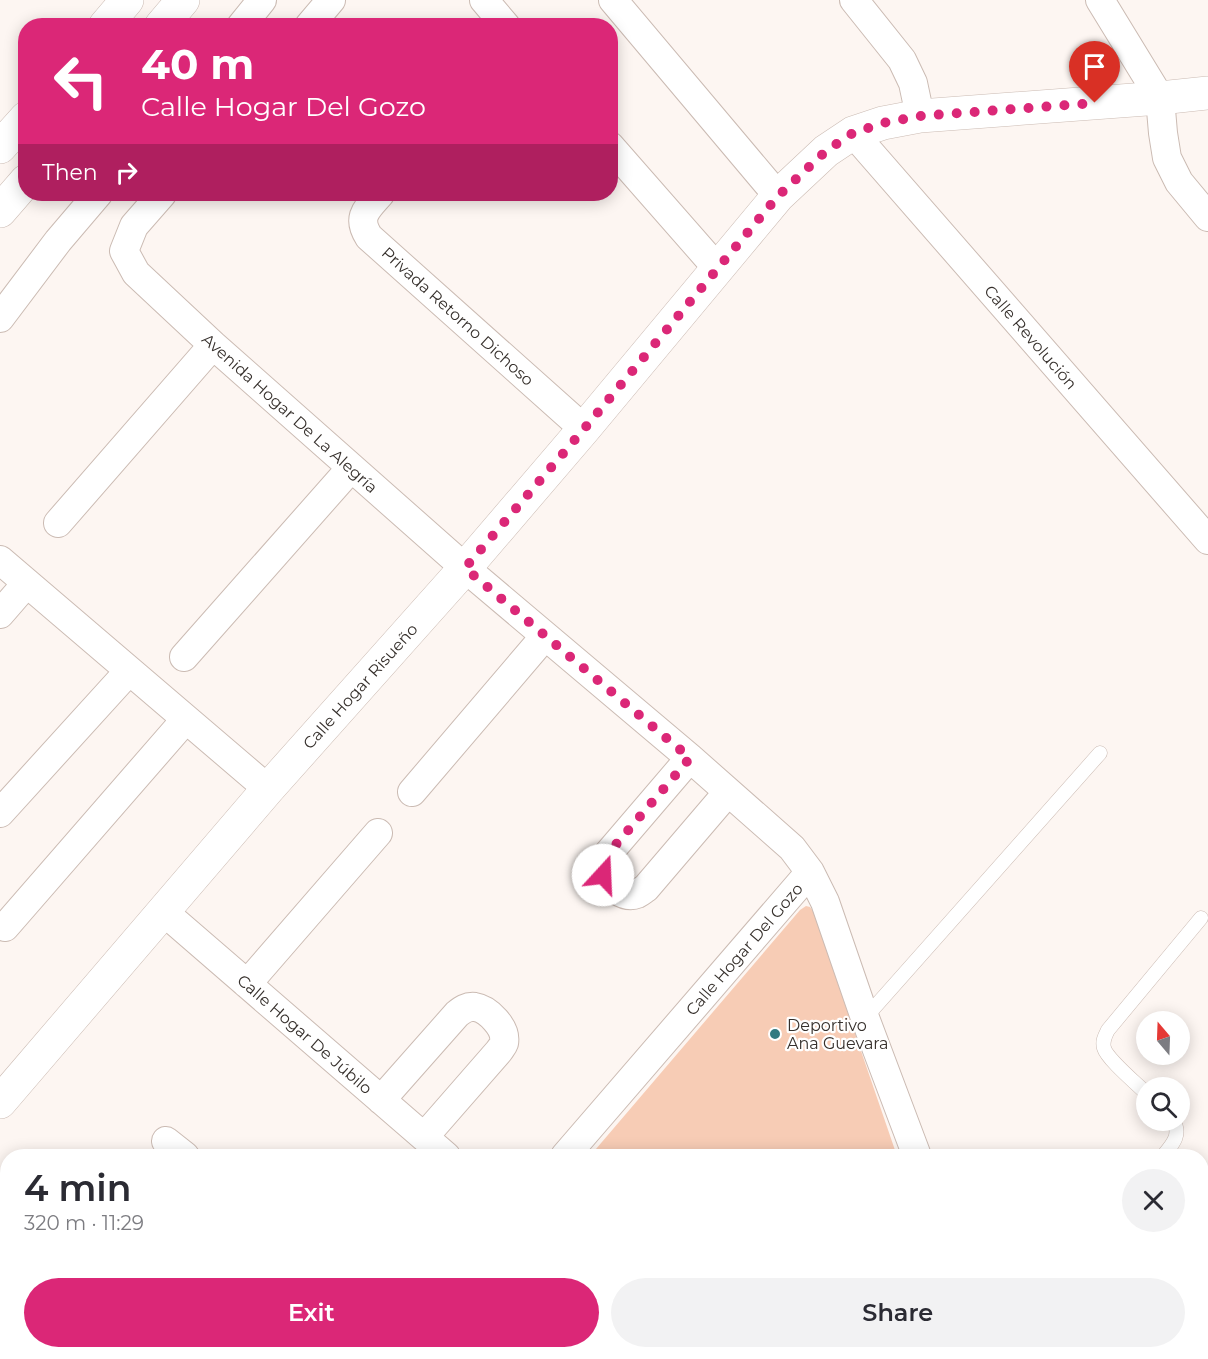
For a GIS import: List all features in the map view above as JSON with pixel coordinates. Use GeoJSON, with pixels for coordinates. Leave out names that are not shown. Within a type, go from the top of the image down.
{"type":"FeatureCollection","features":[{"type":"Feature","properties":{"kind":"main road"},"geometry":{"type":"LineString","coordinates":[[112,18],[127,0]]}},
{"type":"Feature","properties":{"kind":"main road"},"geometry":{"type":"LineString","coordinates":[[168,18],[183,0]]}},
{"type":"Feature","properties":{"kind":"main road","name":"Calle Hogar Risueño"},"geometry":{"type":"LineString","coordinates":[[0,1102],[268,789],[465,568],[778,196],[826,151],[853,133],[883,123],[920,116],[1208,93]]}},
{"type":"Feature","properties":{"kind":"main road"},"geometry":{"type":"LineString","coordinates":[[0,147],[18,127]]}},
{"type":"Feature","properties":{"kind":"main road"},"geometry":{"type":"LineString","coordinates":[[0,211],[18,190]]}},
{"type":"Feature","properties":{"kind":"street"},"geometry":{"type":"LineString","coordinates":[[247,18],[262,0]]}},
{"type":"Feature","properties":{"kind":"street"},"geometry":{"type":"LineString","coordinates":[[316,18],[331,0]]}},
{"type":"Feature","properties":{"kind":"street"},"geometry":{"type":"LineString","coordinates":[[484,0],[499,18]]}},
{"type":"Feature","properties":{"kind":"street"},"geometry":{"type":"LineString","coordinates":[[613,0],[778,196]]}},
{"type":"Feature","properties":{"kind":"street"},"geometry":{"type":"LineString","coordinates":[[854,0],[902,60],[914,82],[920,116]]}},
{"type":"Feature","properties":{"kind":"street"},"geometry":{"type":"LineString","coordinates":[[1100,0],[1160,98],[1167,158],[1179,182],[1208,217]]}},
{"type":"Feature","properties":{"kind":"street","name":"Calle Revolución"},"geometry":{"type":"LineString","coordinates":[[853,133],[1208,540]]}},
{"type":"Feature","properties":{"kind":"street"},"geometry":{"type":"LineString","coordinates":[[618,155],[717,268]]}},
{"type":"Feature","properties":{"kind":"street"},"geometry":{"type":"LineString","coordinates":[[0,318],[58,241],[92,201]]}},
{"type":"Feature","properties":{"kind":"street","name":"Avenida Hogar De La Alegría"},"geometry":{"type":"LineString","coordinates":[[156,201],[134,226],[124,251],[136,273],[213,345],[465,568]]}},
{"type":"Feature","properties":{"kind":"street","name":"Privada Retorno Dichoso"},"geometry":{"type":"LineString","coordinates":[[374,201],[363,219],[364,229],[369,237],[584,429]]}},
{"type":"Feature","properties":{"kind":"street"},"geometry":{"type":"LineString","coordinates":[[58,523],[213,345]]}},
{"type":"Feature","properties":{"kind":"street"},"geometry":{"type":"LineString","coordinates":[[184,657],[351,468]]}},
{"type":"Feature","properties":{"kind":"street"},"geometry":{"type":"LineString","coordinates":[[0,560],[268,789]]}},
{"type":"Feature","properties":{"kind":"street","name":"Calle Hogar Del Gozo"},"geometry":{"type":"LineString","coordinates":[[465,568],[690,758],[792,848],[810,872],[572,1149]]}},
{"type":"Feature","properties":{"kind":"street"},"geometry":{"type":"LineString","coordinates":[[0,614],[26,584]]}},
{"type":"Feature","properties":{"kind":"street"},"geometry":{"type":"LineString","coordinates":[[412,792],[545,636]]}},
{"type":"Feature","properties":{"kind":"street"},"geometry":{"type":"LineString","coordinates":[[0,813],[129,671]]}},
{"type":"Feature","properties":{"kind":"street"},"geometry":{"type":"LineString","coordinates":[[5,927],[186,719]]}},
{"type":"Feature","properties":{"kind":"street"},"geometry":{"type":"LineString","coordinates":[[690,758],[607,855],[602,864],[603,875],[609,883],[626,895],[637,894],[646,888],[728,792]]}},
{"type":"Feature","properties":{"kind":"street"},"geometry":{"type":"LineString","coordinates":[[247,984],[378,833]]}},
{"type":"Feature","properties":{"kind":"street"},"geometry":{"type":"LineString","coordinates":[[810,872],[825,902],[913,1149]]}},
{"type":"Feature","properties":{"kind":"street","name":"Calle Hogar De Júbilo"},"geometry":{"type":"LineString","coordinates":[[164,912],[438,1149]]}},
{"type":"Feature","properties":{"kind":"street"},"geometry":{"type":"LineString","coordinates":[[381,1100],[457,1014],[465,1008],[476,1007],[486,1012],[503,1031],[504,1042],[499,1051],[424,1137]]}},
{"type":"Feature","properties":{"kind":"lane"},"geometry":{"type":"LineString","coordinates":[[865,1018],[1100,753]]}},
{"type":"Feature","properties":{"kind":"lane"},"geometry":{"type":"LineString","coordinates":[[1136,1084],[1109,1058],[1104,1049],[1104,1039],[1108,1030],[1201,918]]}},
{"type":"Feature","properties":{"kind":"lane"},"geometry":{"type":"LineString","coordinates":[[1169,1149],[1177,1137],[1176,1131]]}},
{"type":"Feature","properties":{"kind":"shaded area","name":"Deportivo Ana Guevara"},"geometry":{"type":"Polygon","coordinates":[[[806,906],[813,911],[895,1149],[596,1149],[800,910],[806,906]]]}},
{"type":"Feature","properties":{"kind":"place","name":"Deportivo Ana Guevara"},"geometry":{"type":"Point","coordinates":[775,1034]}},
{"type":"Feature","properties":{"kind":"route"},"geometry":{"type":"LineString","coordinates":[[603,875],[602,864],[607,855],[690,758],[465,568],[778,196],[826,151],[853,133],[883,123],[920,116],[1095,103]]}}]}
